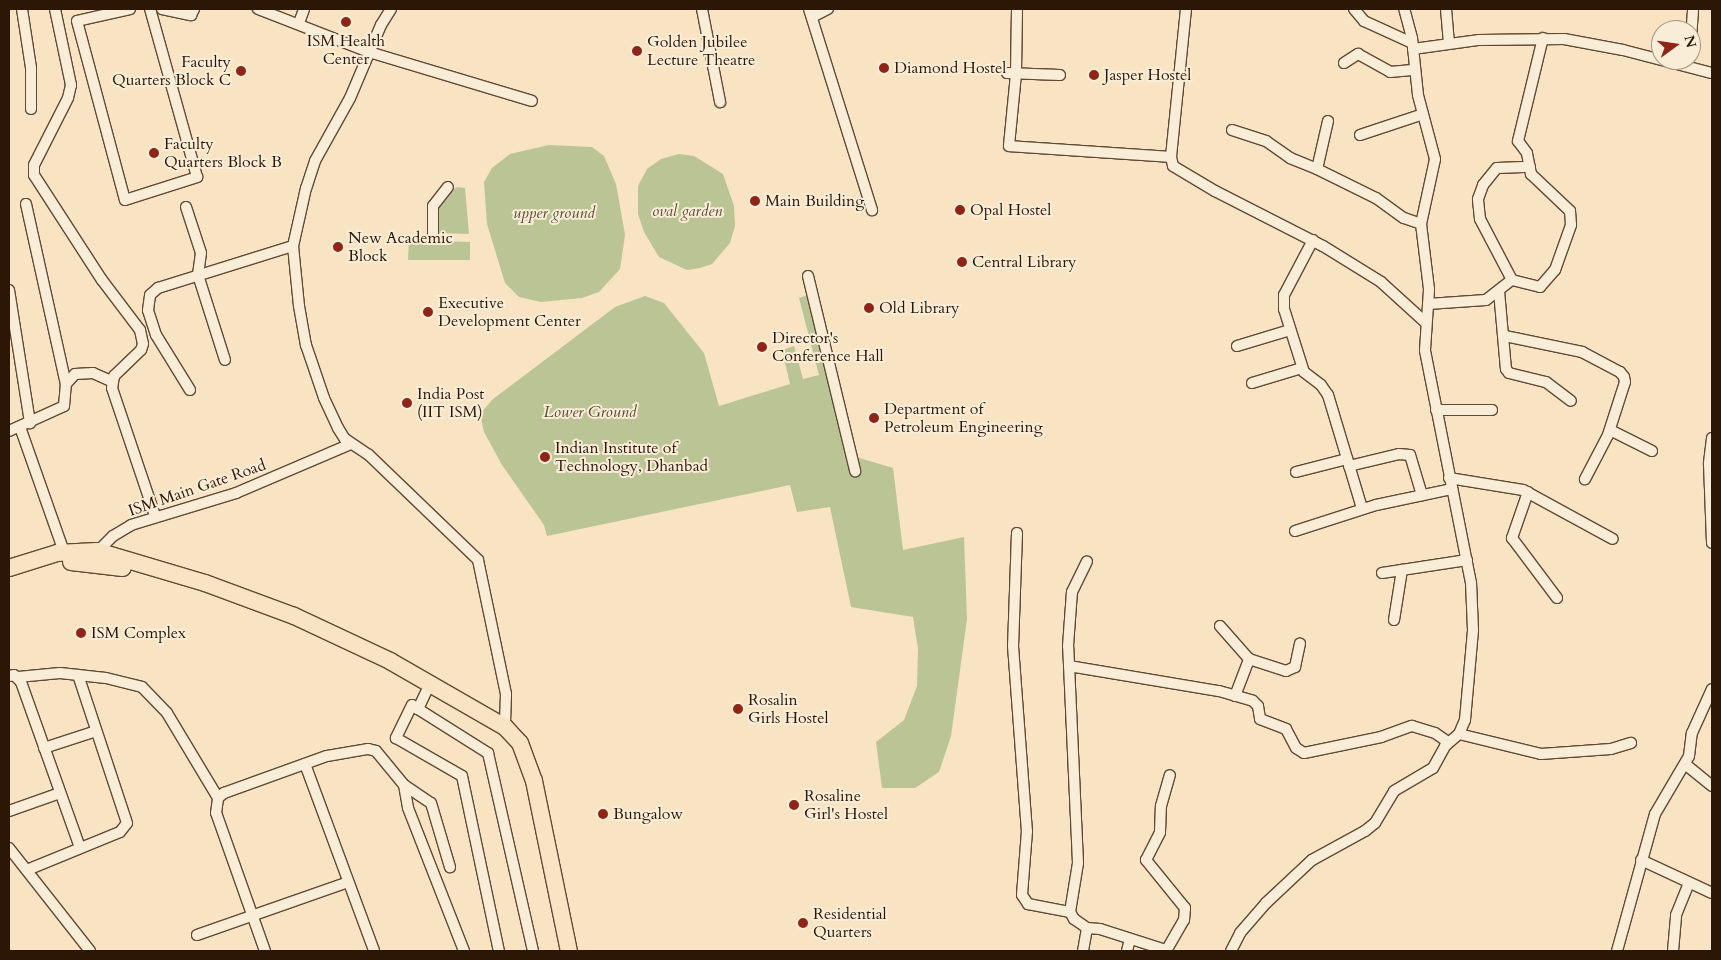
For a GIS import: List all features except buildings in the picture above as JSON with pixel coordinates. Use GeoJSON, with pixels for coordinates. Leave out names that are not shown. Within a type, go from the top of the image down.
{"type":"FeatureCollection","features":[{"type":"Feature","properties":{"kind":"highway"},"geometry":{"type":"LineString","coordinates":[[9,568],[64,552],[94,557],[205,583],[294,616],[423,678],[504,727],[520,743],[534,781],[569,951]]}},
{"type":"Feature","properties":{"kind":"highway"},"geometry":{"type":"LineString","coordinates":[[9,579],[57,564],[94,557],[152,575],[280,622],[355,655],[426,692],[491,730],[514,755],[530,810],[559,951]]}},
{"type":"Feature","properties":{"kind":"street"},"geometry":{"type":"LineString","coordinates":[[22,9],[31,68],[31,109]]}},
{"type":"Feature","properties":{"kind":"street"},"geometry":{"type":"LineString","coordinates":[[55,9],[71,85],[68,98],[34,165],[34,175],[102,280],[140,330],[143,344],[141,350],[111,381]]}},
{"type":"Feature","properties":{"kind":"street"},"geometry":{"type":"LineString","coordinates":[[130,9],[77,21],[124,200],[197,177],[150,9]]}},
{"type":"Feature","properties":{"kind":"street"},"geometry":{"type":"LineString","coordinates":[[162,9],[191,15],[194,9]]}},
{"type":"Feature","properties":{"kind":"street"},"geometry":{"type":"LineString","coordinates":[[258,9],[300,23],[369,52],[532,101]]}},
{"type":"Feature","properties":{"kind":"street"},"geometry":{"type":"LineString","coordinates":[[300,23],[304,9]]}},
{"type":"Feature","properties":{"kind":"street"},"geometry":{"type":"LineString","coordinates":[[391,9],[369,52],[350,98],[315,161],[300,207],[293,246],[306,345],[324,398],[338,428],[351,444],[369,455],[478,560],[506,694],[504,727]]}},
{"type":"Feature","properties":{"kind":"street"},"geometry":{"type":"LineString","coordinates":[[702,9],[720,102]]}},
{"type":"Feature","properties":{"kind":"street"},"geometry":{"type":"LineString","coordinates":[[828,9],[811,13],[872,210]]}},
{"type":"Feature","properties":{"kind":"street"},"geometry":{"type":"LineString","coordinates":[[1017,9],[1009,146],[1171,156]]}},
{"type":"Feature","properties":{"kind":"street"},"geometry":{"type":"LineString","coordinates":[[1186,9],[1171,156],[1173,166],[1215,191],[1313,240],[1381,282],[1426,323]]}},
{"type":"Feature","properties":{"kind":"street"},"geometry":{"type":"LineString","coordinates":[[1354,9],[1364,21],[1412,46],[1543,38],[1590,42],[1651,55]]}},
{"type":"Feature","properties":{"kind":"street"},"geometry":{"type":"LineString","coordinates":[[1231,951],[1240,933],[1266,903],[1312,860],[1375,822],[1394,791],[1433,768],[1448,742],[1459,734],[1465,720],[1474,630],[1467,560],[1449,478],[1426,350],[1428,279],[1421,224],[1435,159],[1423,114],[1404,9]]}},
{"type":"Feature","properties":{"kind":"street"},"geometry":{"type":"LineString","coordinates":[[1446,9],[1449,44]]}},
{"type":"Feature","properties":{"kind":"street"},"geometry":{"type":"LineString","coordinates":[[1530,166],[1496,168],[1483,185],[1478,200],[1480,219],[1512,280],[1540,288],[1555,270],[1571,225],[1570,211],[1537,180],[1530,166],[1527,153],[1519,146],[1518,134],[1543,38]]}},
{"type":"Feature","properties":{"kind":"street"},"geometry":{"type":"LineString","coordinates":[[1344,63],[1358,54],[1390,72],[1415,70]]}},
{"type":"Feature","properties":{"kind":"street"},"geometry":{"type":"LineString","coordinates":[[1012,74],[1060,75]]}},
{"type":"Feature","properties":{"kind":"street"},"geometry":{"type":"LineString","coordinates":[[1360,135],[1423,114]]}},
{"type":"Feature","properties":{"kind":"street"},"geometry":{"type":"LineString","coordinates":[[1317,169],[1328,121]]}},
{"type":"Feature","properties":{"kind":"street"},"geometry":{"type":"LineString","coordinates":[[1232,130],[1266,141],[1290,158],[1376,198],[1404,218],[1421,224]]}},
{"type":"Feature","properties":{"kind":"street"},"geometry":{"type":"LineString","coordinates":[[432,237],[434,206],[448,187]]}},
{"type":"Feature","properties":{"kind":"street"},"geometry":{"type":"LineString","coordinates":[[9,432],[64,406],[66,384],[26,204]]}},
{"type":"Feature","properties":{"kind":"street"},"geometry":{"type":"LineString","coordinates":[[186,207],[201,252],[198,275],[225,360]]}},
{"type":"Feature","properties":{"kind":"street"},"geometry":{"type":"LineString","coordinates":[[1313,240],[1284,295],[1284,310],[1302,368],[1327,391],[1362,508]]}},
{"type":"Feature","properties":{"kind":"street"},"geometry":{"type":"LineString","coordinates":[[190,390],[156,335],[147,300],[158,288],[293,246]]}},
{"type":"Feature","properties":{"kind":"street"},"geometry":{"type":"LineString","coordinates":[[808,276],[855,471]]}},
{"type":"Feature","properties":{"kind":"street"},"geometry":{"type":"LineString","coordinates":[[1428,304],[1486,300],[1499,292],[1512,280]]}},
{"type":"Feature","properties":{"kind":"street"},"geometry":{"type":"LineString","coordinates":[[9,290],[30,423]]}},
{"type":"Feature","properties":{"kind":"street"},"geometry":{"type":"LineString","coordinates":[[1499,292],[1505,336],[1504,362],[1509,373],[1546,382],[1571,401]]}},
{"type":"Feature","properties":{"kind":"street"},"geometry":{"type":"LineString","coordinates":[[1237,346],[1290,330]]}},
{"type":"Feature","properties":{"kind":"street"},"geometry":{"type":"LineString","coordinates":[[1505,336],[1568,347],[1620,372],[1626,382],[1610,430],[1585,479]]}},
{"type":"Feature","properties":{"kind":"street"},"geometry":{"type":"LineString","coordinates":[[1252,384],[1302,368]]}},
{"type":"Feature","properties":{"kind":"street"},"geometry":{"type":"LineString","coordinates":[[66,384],[76,374],[85,372],[111,381]]}},
{"type":"Feature","properties":{"kind":"street"},"geometry":{"type":"LineString","coordinates":[[111,381],[155,516]]}},
{"type":"Feature","properties":{"kind":"street"},"geometry":{"type":"LineString","coordinates":[[1436,410],[1492,410]]}},
{"type":"Feature","properties":{"kind":"street"},"geometry":{"type":"LineString","coordinates":[[20,427],[64,552]]}},
{"type":"Feature","properties":{"kind":"street"},"geometry":{"type":"LineString","coordinates":[[1610,430],[1652,451]]}},
{"type":"Feature","properties":{"kind":"street"},"geometry":{"type":"LineString","coordinates":[[1712,438],[1709,464],[1712,542]]}},
{"type":"Feature","properties":{"kind":"street","name":"ISM Main Gate Road"},"geometry":{"type":"LineString","coordinates":[[94,557],[122,530],[155,516],[236,493],[351,444]]}},
{"type":"Feature","properties":{"kind":"street"},"geometry":{"type":"LineString","coordinates":[[1296,472],[1399,454],[1410,455],[1422,495]]}},
{"type":"Feature","properties":{"kind":"street"},"geometry":{"type":"LineString","coordinates":[[1449,478],[1502,484],[1528,492],[1613,539]]}},
{"type":"Feature","properties":{"kind":"street"},"geometry":{"type":"LineString","coordinates":[[1295,531],[1362,508],[1452,489]]}},
{"type":"Feature","properties":{"kind":"street"},"geometry":{"type":"LineString","coordinates":[[1528,492],[1512,538],[1557,598]]}},
{"type":"Feature","properties":{"kind":"street"},"geometry":{"type":"LineString","coordinates":[[1017,533],[1013,646],[1027,831],[1022,895],[1028,904],[1070,912]]}},
{"type":"Feature","properties":{"kind":"street"},"geometry":{"type":"LineString","coordinates":[[1382,573],[1467,560]]}},
{"type":"Feature","properties":{"kind":"street"},"geometry":{"type":"LineString","coordinates":[[1087,561],[1070,602],[1069,666],[1078,863],[1070,912],[1074,919],[1087,928],[1166,951],[1184,920],[1185,908],[1146,860],[1160,832],[1161,806],[1170,775]]}},
{"type":"Feature","properties":{"kind":"street"},"geometry":{"type":"LineString","coordinates":[[1394,620],[1402,570]]}},
{"type":"Feature","properties":{"kind":"street"},"geometry":{"type":"LineString","coordinates":[[1220,626],[1249,659],[1290,671],[1295,667],[1300,644]]}},
{"type":"Feature","properties":{"kind":"street"},"geometry":{"type":"LineString","coordinates":[[1235,696],[1249,659]]}},
{"type":"Feature","properties":{"kind":"street"},"geometry":{"type":"LineString","coordinates":[[1069,666],[1235,696],[1257,704],[1260,719],[1286,729],[1300,752],[1356,743],[1412,726],[1435,733],[1448,742]]}},
{"type":"Feature","properties":{"kind":"street"},"geometry":{"type":"LineString","coordinates":[[80,848],[44,748],[13,677],[46,672],[78,675],[135,684],[152,695],[177,729],[218,798],[216,812],[266,951]]}},
{"type":"Feature","properties":{"kind":"street"},"geometry":{"type":"LineString","coordinates":[[27,870],[120,832],[127,823],[78,675]]}},
{"type":"Feature","properties":{"kind":"street"},"geometry":{"type":"LineString","coordinates":[[1617,951],[1655,814],[1685,764],[1692,733],[1712,689]]}},
{"type":"Feature","properties":{"kind":"street"},"geometry":{"type":"LineString","coordinates":[[418,708],[426,692]]}},
{"type":"Feature","properties":{"kind":"street"},"geometry":{"type":"LineString","coordinates":[[499,951],[462,776],[396,738],[412,705],[488,754],[533,951]]}},
{"type":"Feature","properties":{"kind":"street"},"geometry":{"type":"LineString","coordinates":[[44,748],[96,731]]}},
{"type":"Feature","properties":{"kind":"street"},"geometry":{"type":"LineString","coordinates":[[1459,734],[1541,754],[1611,749],[1631,743]]}},
{"type":"Feature","properties":{"kind":"street"},"geometry":{"type":"LineString","coordinates":[[218,798],[327,756],[368,748],[380,754],[404,785],[431,803],[450,866]]}},
{"type":"Feature","properties":{"kind":"street"},"geometry":{"type":"LineString","coordinates":[[305,764],[374,951]]}},
{"type":"Feature","properties":{"kind":"street"},"geometry":{"type":"LineString","coordinates":[[1685,764],[1712,786]]}},
{"type":"Feature","properties":{"kind":"street"},"geometry":{"type":"LineString","coordinates":[[404,785],[408,808],[464,951]]}},
{"type":"Feature","properties":{"kind":"street"},"geometry":{"type":"LineString","coordinates":[[9,811],[60,793]]}},
{"type":"Feature","properties":{"kind":"street"},"geometry":{"type":"LineString","coordinates":[[9,848],[90,951]]}},
{"type":"Feature","properties":{"kind":"street"},"geometry":{"type":"LineString","coordinates":[[1641,860],[1712,893]]}},
{"type":"Feature","properties":{"kind":"street"},"geometry":{"type":"LineString","coordinates":[[197,935],[348,882]]}},
{"type":"Feature","properties":{"kind":"street"},"geometry":{"type":"LineString","coordinates":[[1673,951],[1676,915],[1689,882]]}},
{"type":"Feature","properties":{"kind":"street"},"geometry":{"type":"LineString","coordinates":[[1083,951],[1087,928]]}},
{"type":"Feature","properties":{"kind":"street"},"geometry":{"type":"LineString","coordinates":[[1127,951],[1130,939]]}},
{"type":"Feature","properties":{"kind":"green space","name":"upper ground"},"geometry":{"type":"Polygon","coordinates":[[[549,145],[592,147],[604,156],[616,184],[625,235],[620,269],[599,292],[582,298],[541,302],[519,297],[505,283],[487,224],[484,182],[492,168],[510,154],[549,145]]]}},
{"type":"Feature","properties":{"kind":"green space","name":"oval garden"},"geometry":{"type":"Polygon","coordinates":[[[679,154],[694,156],[723,174],[734,206],[735,226],[730,243],[712,264],[687,270],[659,257],[644,232],[638,214],[638,186],[647,169],[661,159],[679,154]]]}},
{"type":"Feature","properties":{"kind":"green space"},"geometry":{"type":"Polygon","coordinates":[[[457,187],[465,188],[469,234],[437,233],[437,201],[457,187]]]}},
{"type":"Feature","properties":{"kind":"green space"},"geometry":{"type":"Polygon","coordinates":[[[409,240],[470,242],[470,260],[408,260],[409,240]]]}},
{"type":"Feature","properties":{"kind":"green space","name":"Lower Ground"},"geometry":{"type":"Polygon","coordinates":[[[811,294],[853,456],[893,468],[903,550],[964,537],[967,619],[951,736],[939,772],[915,788],[882,788],[876,742],[904,720],[917,686],[918,649],[913,617],[851,607],[830,507],[797,512],[790,485],[547,536],[544,525],[502,465],[484,432],[480,414],[493,399],[615,307],[645,296],[664,303],[704,353],[719,406],[790,384],[782,350],[794,346],[803,379],[819,375],[799,298],[811,294]]]}},
{"type":"Feature","properties":{"kind":"place","name":"ISM Health Center"},"geometry":{"type":"Point","coordinates":[346,22]}},
{"type":"Feature","properties":{"kind":"place","name":"Golden Jubilee Lecture Theatre"},"geometry":{"type":"Point","coordinates":[637,51]}},
{"type":"Feature","properties":{"kind":"place","name":"Diamond Hostel"},"geometry":{"type":"Point","coordinates":[884,68]}},
{"type":"Feature","properties":{"kind":"place","name":"Faculty Quarters Block C"},"geometry":{"type":"Point","coordinates":[241,71]}},
{"type":"Feature","properties":{"kind":"place","name":"Jasper Hostel"},"geometry":{"type":"Point","coordinates":[1094,75]}},
{"type":"Feature","properties":{"kind":"place","name":"Faculty Quarters Block B"},"geometry":{"type":"Point","coordinates":[154,153]}},
{"type":"Feature","properties":{"kind":"place","name":"Main Building"},"geometry":{"type":"Point","coordinates":[755,201]}},
{"type":"Feature","properties":{"kind":"place","name":"Opal Hostel"},"geometry":{"type":"Point","coordinates":[960,210]}},
{"type":"Feature","properties":{"kind":"place","name":"New Academic Block"},"geometry":{"type":"Point","coordinates":[338,247]}},
{"type":"Feature","properties":{"kind":"place","name":"Central Library"},"geometry":{"type":"Point","coordinates":[962,262]}},
{"type":"Feature","properties":{"kind":"place","name":"Old Library"},"geometry":{"type":"Point","coordinates":[869,308]}},
{"type":"Feature","properties":{"kind":"place","name":"Executive Development Center"},"geometry":{"type":"Point","coordinates":[428,312]}},
{"type":"Feature","properties":{"kind":"place","name":"Director's Conference Hall"},"geometry":{"type":"Point","coordinates":[762,347]}},
{"type":"Feature","properties":{"kind":"place","name":"India Post (IIT ISM)"},"geometry":{"type":"Point","coordinates":[407,403]}},
{"type":"Feature","properties":{"kind":"place","name":"Department of Petroleum Engineering"},"geometry":{"type":"Point","coordinates":[874,418]}},
{"type":"Feature","properties":{"kind":"place","name":"Indian Institute of Technology, Dhanbad"},"geometry":{"type":"Point","coordinates":[545,457]}},
{"type":"Feature","properties":{"kind":"place","name":"ISM Complex"},"geometry":{"type":"Point","coordinates":[81,633]}},
{"type":"Feature","properties":{"kind":"place","name":"Rosalin Girls Hostel"},"geometry":{"type":"Point","coordinates":[738,709]}},
{"type":"Feature","properties":{"kind":"place","name":"Rosaline Girl's Hostel"},"geometry":{"type":"Point","coordinates":[794,805]}},
{"type":"Feature","properties":{"kind":"place","name":"Bungalow"},"geometry":{"type":"Point","coordinates":[603,814]}},
{"type":"Feature","properties":{"kind":"place","name":"Residential Quarters"},"geometry":{"type":"Point","coordinates":[803,923]}}]}
